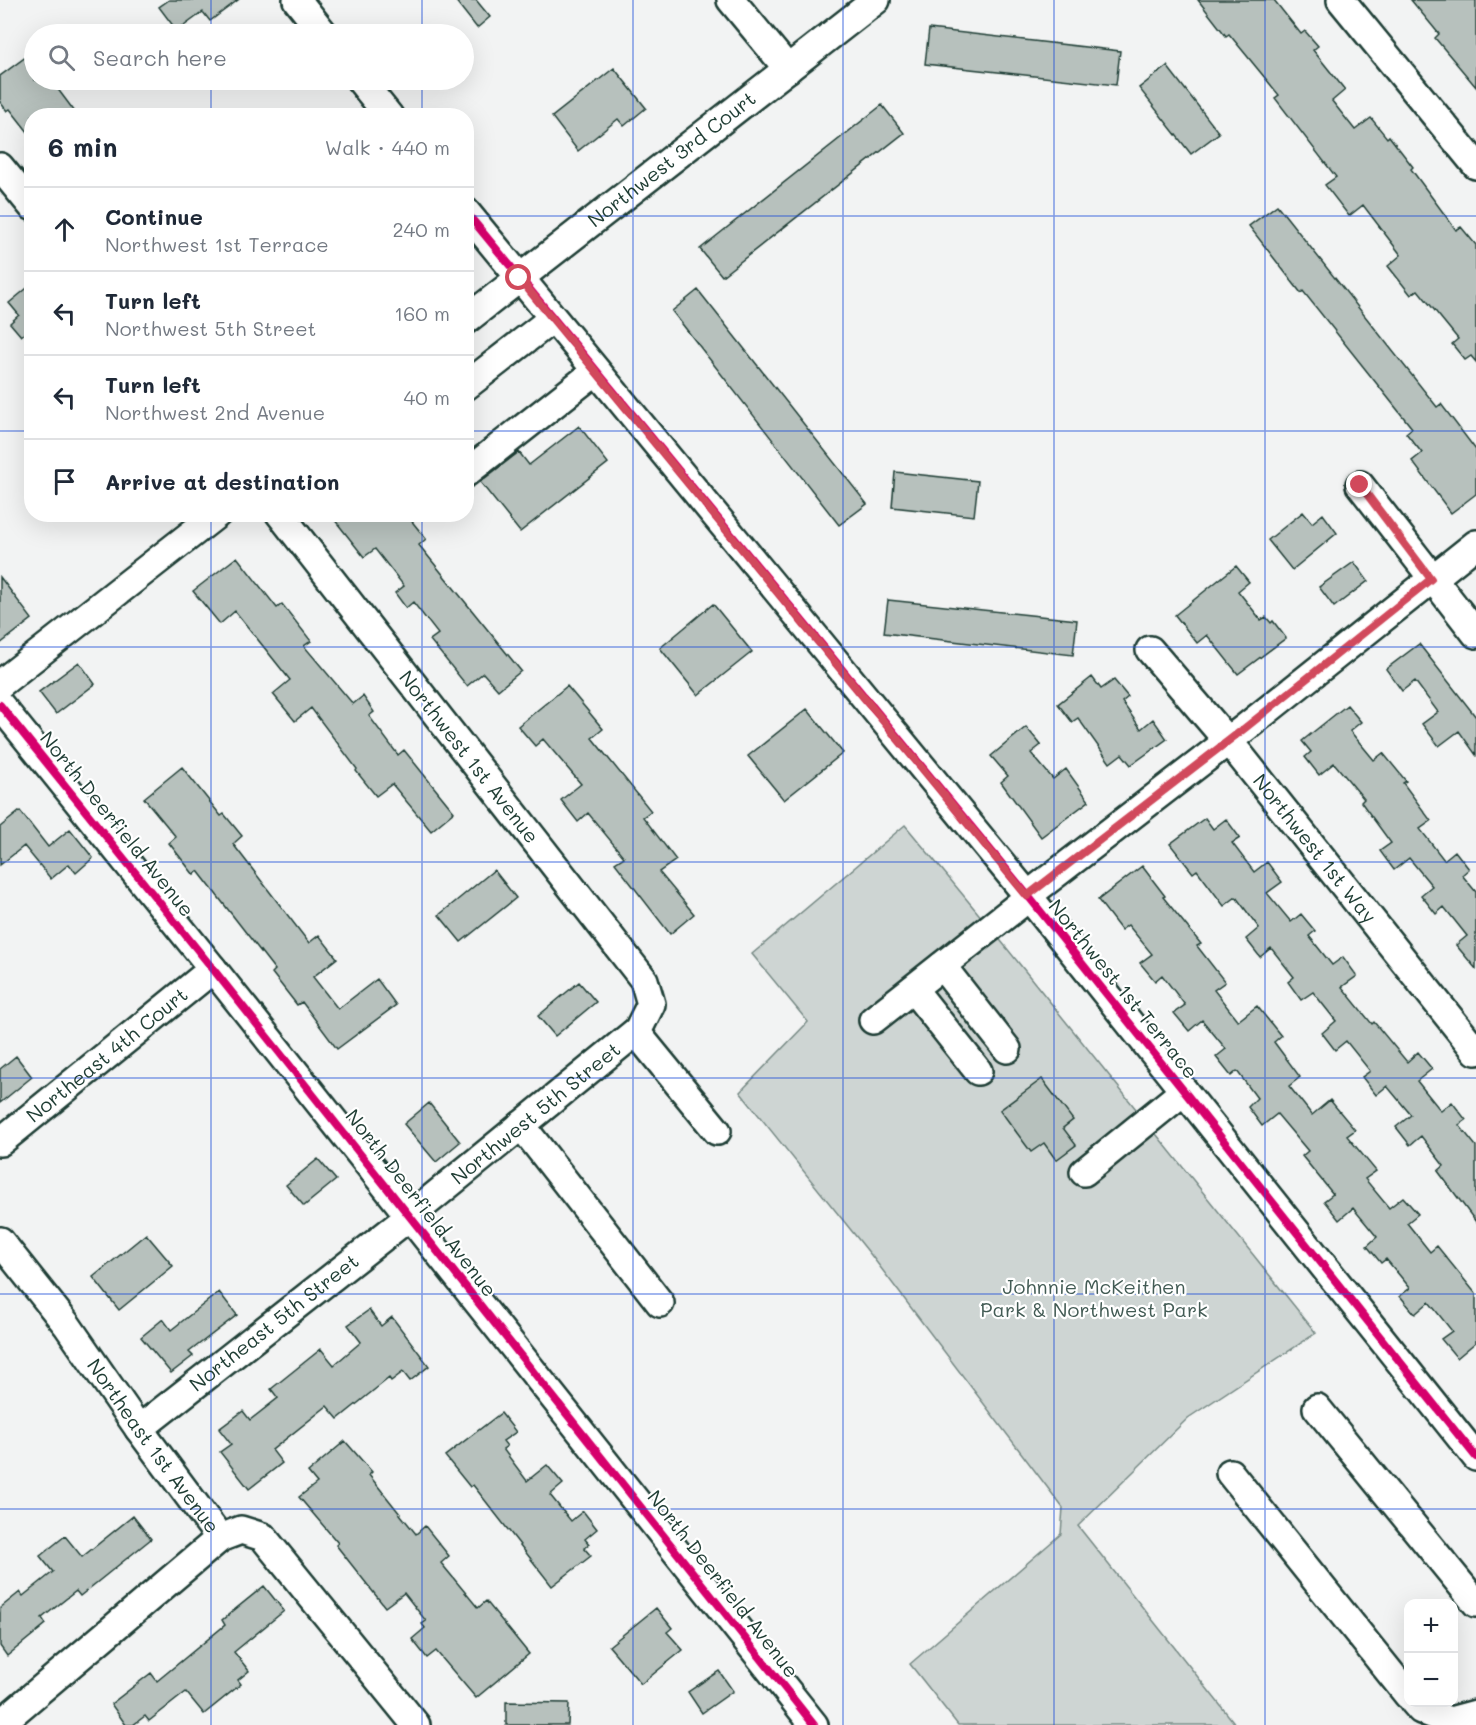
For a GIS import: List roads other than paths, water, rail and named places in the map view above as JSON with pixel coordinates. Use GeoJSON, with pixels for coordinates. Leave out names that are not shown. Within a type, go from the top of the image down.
{"type":"FeatureCollection","features":[{"type":"Feature","properties":{"kind":"street"},"geometry":{"type":"LineString","coordinates":[[297,0],[316,24]]}},
{"type":"Feature","properties":{"kind":"street","name":"Northwest 3rd Court"},"geometry":{"type":"LineString","coordinates":[[474,314],[876,0]]}},
{"type":"Feature","properties":{"kind":"street"},"geometry":{"type":"LineString","coordinates":[[1341,0],[1476,165]]}},
{"type":"Feature","properties":{"kind":"street"},"geometry":{"type":"LineString","coordinates":[[743,4],[788,69]]}},
{"type":"Feature","properties":{"kind":"street"},"geometry":{"type":"LineString","coordinates":[[368,90],[383,108]]}},
{"type":"Feature","properties":{"kind":"street"},"geometry":{"type":"LineString","coordinates":[[0,168],[24,196]]}},
{"type":"Feature","properties":{"kind":"street","name":"Northwest 1st Terrace"},"geometry":{"type":"LineString","coordinates":[[474,222],[1028,896],[1476,1457]]}},
{"type":"Feature","properties":{"kind":"street"},"geometry":{"type":"LineString","coordinates":[[474,380],[552,318]]}},
{"type":"Feature","properties":{"kind":"street"},"geometry":{"type":"LineString","coordinates":[[474,467],[596,371]]}},
{"type":"Feature","properties":{"kind":"street"},"geometry":{"type":"LineString","coordinates":[[1360,485],[1476,634]]}},
{"type":"Feature","properties":{"kind":"street"},"geometry":{"type":"LineString","coordinates":[[0,684],[207,522]]}},
{"type":"Feature","properties":{"kind":"street","name":"Northwest 1st Avenue"},"geometry":{"type":"LineString","coordinates":[[286,522],[644,980],[651,1004]]}},
{"type":"Feature","properties":{"kind":"street"},"geometry":{"type":"LineString","coordinates":[[873,1020],[1476,544]]}},
{"type":"Feature","properties":{"kind":"street","name":"Northwest 1st Way"},"geometry":{"type":"LineString","coordinates":[[1150,650],[1229,741],[1476,1051]]}},
{"type":"Feature","properties":{"kind":"street","name":"North Deerfield Avenue"},"geometry":{"type":"LineString","coordinates":[[0,705],[213,969],[814,1725]]}},
{"type":"Feature","properties":{"kind":"street"},"geometry":{"type":"LineString","coordinates":[[942,966],[1008,1049]]}},
{"type":"Feature","properties":{"kind":"street","name":"Northeast 4th Court"},"geometry":{"type":"LineString","coordinates":[[0,1142],[213,969]]}},
{"type":"Feature","properties":{"kind":"street"},"geometry":{"type":"LineString","coordinates":[[913,988],[978,1071]]}},
{"type":"Feature","properties":{"kind":"street","name":"Northwest 5th Street"},"geometry":{"type":"LineString","coordinates":[[410,1216],[636,1032],[651,1004]]}},
{"type":"Feature","properties":{"kind":"street"},"geometry":{"type":"LineString","coordinates":[[636,1032],[717,1131]]}},
{"type":"Feature","properties":{"kind":"street"},"geometry":{"type":"LineString","coordinates":[[1084,1172],[1184,1091]]}},
{"type":"Feature","properties":{"kind":"street"},"geometry":{"type":"LineString","coordinates":[[521,1125],[660,1303]]}},
{"type":"Feature","properties":{"kind":"street","name":"Northeast 5th Street"},"geometry":{"type":"LineString","coordinates":[[139,1429],[410,1216]]}},
{"type":"Feature","properties":{"kind":"street","name":"Northeast 1st Avenue"},"geometry":{"type":"LineString","coordinates":[[0,1241],[67,1325],[139,1429],[220,1538],[242,1530],[263,1537],[416,1725]]}},
{"type":"Feature","properties":{"kind":"street"},"geometry":{"type":"LineString","coordinates":[[1317,1408],[1476,1603]]}},
{"type":"Feature","properties":{"kind":"street"},"geometry":{"type":"LineString","coordinates":[[1230,1473],[1404,1690]]}},
{"type":"Feature","properties":{"kind":"street"},"geometry":{"type":"LineString","coordinates":[[0,1724],[220,1538]]}},
{"type":"Feature","properties":{"kind":"street"},"geometry":{"type":"LineString","coordinates":[[1418,1707],[1449,1723],[1476,1714]]}},
{"type":"Feature","properties":{"kind":"park label","name":"Johnnie McKeithen Park & Northwest Park"},"geometry":{"type":"Point","coordinates":[1094,1298]}}]}
